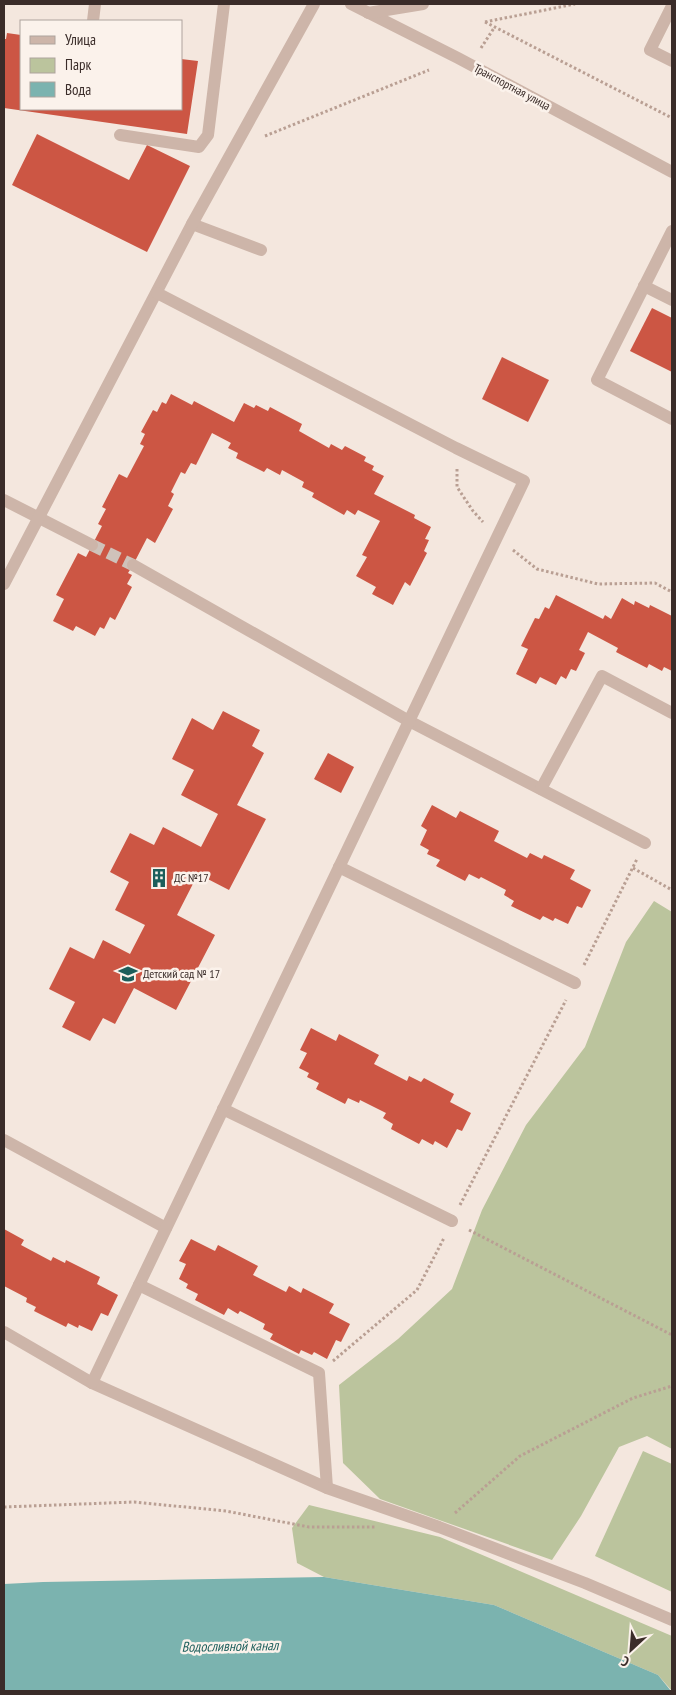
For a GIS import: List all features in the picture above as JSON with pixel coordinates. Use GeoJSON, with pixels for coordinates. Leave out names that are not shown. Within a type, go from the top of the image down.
{"type":"FeatureCollection","features":[{"type":"Feature","properties":{"kind":"street"},"geometry":{"type":"LineString","coordinates":[[93,20],[95,4]]}},
{"type":"Feature","properties":{"kind":"street"},"geometry":{"type":"LineString","coordinates":[[120,135],[199,147],[208,135],[224,4]]}},
{"type":"Feature","properties":{"kind":"street"},"geometry":{"type":"LineString","coordinates":[[4,584],[192,224],[314,4]]}},
{"type":"Feature","properties":{"kind":"street","name":"Транспортная улица"},"geometry":{"type":"LineString","coordinates":[[351,4],[671,168]]}},
{"type":"Feature","properties":{"kind":"street"},"geometry":{"type":"LineString","coordinates":[[368,13],[423,4]]}},
{"type":"Feature","properties":{"kind":"street"},"geometry":{"type":"LineString","coordinates":[[672,6],[650,50],[672,61]]}},
{"type":"Feature","properties":{"kind":"street"},"geometry":{"type":"LineString","coordinates":[[192,224],[261,250]]}},
{"type":"Feature","properties":{"kind":"street"},"geometry":{"type":"LineString","coordinates":[[672,230],[598,380],[672,419]]}},
{"type":"Feature","properties":{"kind":"street"},"geometry":{"type":"LineString","coordinates":[[644,286],[672,300]]}},
{"type":"Feature","properties":{"kind":"street"},"geometry":{"type":"LineString","coordinates":[[92,1382],[524,481],[456,448],[157,293]]}},
{"type":"Feature","properties":{"kind":"street"},"geometry":{"type":"LineString","coordinates":[[4,500],[92,545]]}},
{"type":"Feature","properties":{"kind":"street"},"geometry":{"type":"LineString","coordinates":[[133,565],[409,721],[645,843]]}},
{"type":"Feature","properties":{"kind":"street"},"geometry":{"type":"LineString","coordinates":[[541,789],[602,676],[672,713]]}},
{"type":"Feature","properties":{"kind":"street"},"geometry":{"type":"LineString","coordinates":[[339,867],[575,983]]}},
{"type":"Feature","properties":{"kind":"street"},"geometry":{"type":"LineString","coordinates":[[223,1109],[452,1221]]}},
{"type":"Feature","properties":{"kind":"street"},"geometry":{"type":"LineString","coordinates":[[4,1140],[166,1228]]}},
{"type":"Feature","properties":{"kind":"street"},"geometry":{"type":"LineString","coordinates":[[139,1285],[319,1373],[326,1488]]}},
{"type":"Feature","properties":{"kind":"street"},"geometry":{"type":"LineString","coordinates":[[4,1332],[92,1382],[326,1488],[439,1527],[585,1583],[672,1620]]}},
{"type":"Feature","properties":{"kind":"path"},"geometry":{"type":"LineString","coordinates":[[575,4],[485,22],[672,118]]}},
{"type":"Feature","properties":{"kind":"path"},"geometry":{"type":"LineString","coordinates":[[480,50],[494,28]]}},
{"type":"Feature","properties":{"kind":"path"},"geometry":{"type":"LineString","coordinates":[[234,148],[429,70]]}},
{"type":"Feature","properties":{"kind":"path"},"geometry":{"type":"LineString","coordinates":[[456,448],[458,487],[473,510],[497,537],[537,569],[598,584],[655,583],[672,592]]}},
{"type":"Feature","properties":{"kind":"path"},"geometry":{"type":"LineString","coordinates":[[319,1373],[417,1290],[645,843]]}},
{"type":"Feature","properties":{"kind":"path"},"geometry":{"type":"LineString","coordinates":[[633,868],[672,890]]}},
{"type":"Feature","properties":{"kind":"path"},"geometry":{"type":"LineString","coordinates":[[452,1221],[672,1335]]}},
{"type":"Feature","properties":{"kind":"path"},"geometry":{"type":"LineString","coordinates":[[439,1527],[520,1456],[633,1398],[672,1386]]}},
{"type":"Feature","properties":{"kind":"path"},"geometry":{"type":"LineString","coordinates":[[4,1507],[134,1502],[226,1511],[309,1527],[379,1527]]}},
{"type":"Feature","properties":{"kind":"green space"},"geometry":{"type":"Polygon","coordinates":[[[654,901],[672,912],[672,1449],[647,1436],[619,1447],[581,1516],[552,1560],[380,1499],[343,1463],[339,1385],[398,1339],[452,1289],[482,1210],[526,1125],[585,1047],[626,942],[654,901]]]}},
{"type":"Feature","properties":{"kind":"green space"},"geometry":{"type":"Polygon","coordinates":[[[643,1451],[672,1464],[672,1592],[595,1556],[643,1451]]]}},
{"type":"Feature","properties":{"kind":"green space"},"geometry":{"type":"Polygon","coordinates":[[[309,1505],[440,1537],[672,1636],[672,1691],[658,1675],[494,1605],[324,1577],[297,1563],[292,1528],[309,1505]]]}},
{"type":"Feature","properties":{"kind":"water","name":"Водосливной канал"},"geometry":{"type":"Polygon","coordinates":[[[324,1577],[494,1605],[658,1675],[671,1691],[4,1691],[4,1584],[324,1577]]]}},
{"type":"Feature","properties":{"kind":"building"},"geometry":{"type":"Polygon","coordinates":[[[7,33],[20,35],[20,110],[182,110],[182,59],[198,61],[187,134],[4,108],[4,39],[6,39],[7,33]]]}},
{"type":"Feature","properties":{"kind":"building"},"geometry":{"type":"Polygon","coordinates":[[[37,134],[129,180],[147,145],[190,166],[147,252],[12,185],[37,134]]]}},
{"type":"Feature","properties":{"kind":"building"},"geometry":{"type":"Polygon","coordinates":[[[652,308],[672,318],[672,372],[630,351],[652,308]]]}},
{"type":"Feature","properties":{"kind":"building"},"geometry":{"type":"Polygon","coordinates":[[[502,357],[549,380],[528,422],[482,399],[502,357]]]}},
{"type":"Feature","properties":{"kind":"building"},"geometry":{"type":"Polygon","coordinates":[[[171,394],[192,405],[194,401],[234,422],[244,403],[254,408],[256,405],[268,411],[270,407],[302,424],[299,431],[329,448],[331,444],[342,450],[345,446],[366,457],[364,461],[374,466],[372,470],[384,476],[374,494],[415,515],[414,518],[431,527],[425,539],[429,540],[424,551],[427,553],[410,586],[405,582],[393,605],[372,594],[376,587],[356,576],[367,557],[362,555],[380,521],[358,510],[355,515],[347,510],[344,515],[312,497],[314,493],[302,487],[304,482],[282,470],[280,475],[267,468],[264,472],[236,458],[238,453],[228,448],[231,443],[212,433],[196,465],[191,463],[185,474],[181,472],[171,492],[174,494],[168,506],[173,509],[155,543],[147,538],[128,573],[132,575],[127,584],[132,587],[115,620],[110,617],[104,629],[100,627],[95,636],[76,626],[73,631],[53,621],[64,599],[56,595],[78,553],[86,557],[102,526],[98,524],[106,509],[102,507],[119,474],[127,478],[144,446],[140,444],[145,434],[141,432],[153,410],[157,412],[162,402],[166,404],[171,394]]]}},
{"type":"Feature","properties":{"kind":"building"},"geometry":{"type":"Polygon","coordinates":[[[556,595],[603,619],[605,615],[611,619],[622,598],[634,605],[635,601],[649,608],[650,605],[672,616],[672,671],[664,667],[662,671],[649,664],[647,668],[616,652],[618,648],[588,632],[579,650],[585,653],[576,671],[571,669],[566,679],[561,676],[556,685],[540,677],[536,684],[516,674],[528,649],[521,646],[535,618],[539,619],[545,607],[549,609],[556,595]]]}},
{"type":"Feature","properties":{"kind":"building","name":"ДС №17"},"geometry":{"type":"Polygon","coordinates":[[[223,711],[260,730],[252,746],[264,753],[237,805],[266,819],[229,890],[198,874],[177,915],[215,935],[176,1010],[134,988],[115,1024],[103,1018],[90,1041],[62,1027],[75,1002],[49,989],[70,947],[94,959],[103,940],[130,954],[145,925],[115,910],[129,882],[110,872],[130,833],[154,845],[163,827],[201,847],[218,814],[181,795],[194,770],[172,759],[192,718],[213,730],[223,711]]]}},
{"type":"Feature","properties":{"kind":"building"},"geometry":{"type":"Polygon","coordinates":[[[328,753],[354,767],[341,793],[314,779],[328,753]]]}},
{"type":"Feature","properties":{"kind":"building"},"geometry":{"type":"Polygon","coordinates":[[[432,805],[456,818],[460,811],[499,831],[494,841],[527,858],[530,853],[542,859],[544,855],[575,870],[570,879],[591,890],[582,908],[577,906],[568,924],[555,918],[553,921],[543,916],[540,920],[511,906],[514,901],[504,895],[506,890],[481,877],[479,879],[469,874],[465,881],[436,866],[440,860],[427,854],[429,850],[420,845],[427,830],[421,826],[432,805]]]}},
{"type":"Feature","properties":{"kind":"building"},"geometry":{"type":"Polygon","coordinates":[[[311,1028],[336,1041],[339,1034],[379,1055],[374,1064],[407,1081],[409,1076],[421,1082],[424,1078],[454,1094],[450,1102],[471,1113],[462,1131],[457,1129],[447,1148],[435,1141],[433,1145],[422,1139],[419,1144],[391,1129],[393,1124],[383,1118],[386,1113],[360,1100],[359,1103],[348,1098],[345,1104],[316,1089],[319,1083],[307,1077],[309,1073],[299,1068],[307,1053],[300,1050],[311,1028]]]}},
{"type":"Feature","properties":{"kind":"building"},"geometry":{"type":"Polygon","coordinates":[[[4,1229],[24,1240],[21,1245],[51,1261],[53,1257],[65,1263],[66,1260],[100,1277],[97,1284],[118,1295],[108,1316],[101,1313],[92,1331],[79,1325],[78,1328],[68,1323],[66,1327],[34,1311],[36,1307],[26,1302],[27,1298],[4,1286],[4,1229]]]}},
{"type":"Feature","properties":{"kind":"building"},"geometry":{"type":"Polygon","coordinates":[[[191,1239],[215,1251],[218,1245],[258,1266],[253,1275],[286,1292],[289,1286],[301,1293],[303,1288],[334,1304],[329,1313],[350,1324],[341,1342],[336,1340],[327,1359],[314,1352],[312,1355],[301,1350],[299,1354],[270,1339],[273,1334],[263,1329],[265,1324],[240,1311],[238,1314],[228,1308],[224,1315],[195,1300],[198,1294],[186,1288],[188,1284],[179,1279],[186,1264],[179,1261],[191,1239]]]}},
{"type":"Feature","properties":{"kind":"tunnel"},"geometry":{"type":"LineString","coordinates":[[92,545],[133,565]]}},
{"type":"Feature","properties":{"kind":"place","name":"ДС №17"},"geometry":{"type":"Point","coordinates":[159,878]}},
{"type":"Feature","properties":{"kind":"place","name":"Детский сад № 17"},"geometry":{"type":"Point","coordinates":[128,974]}}]}
